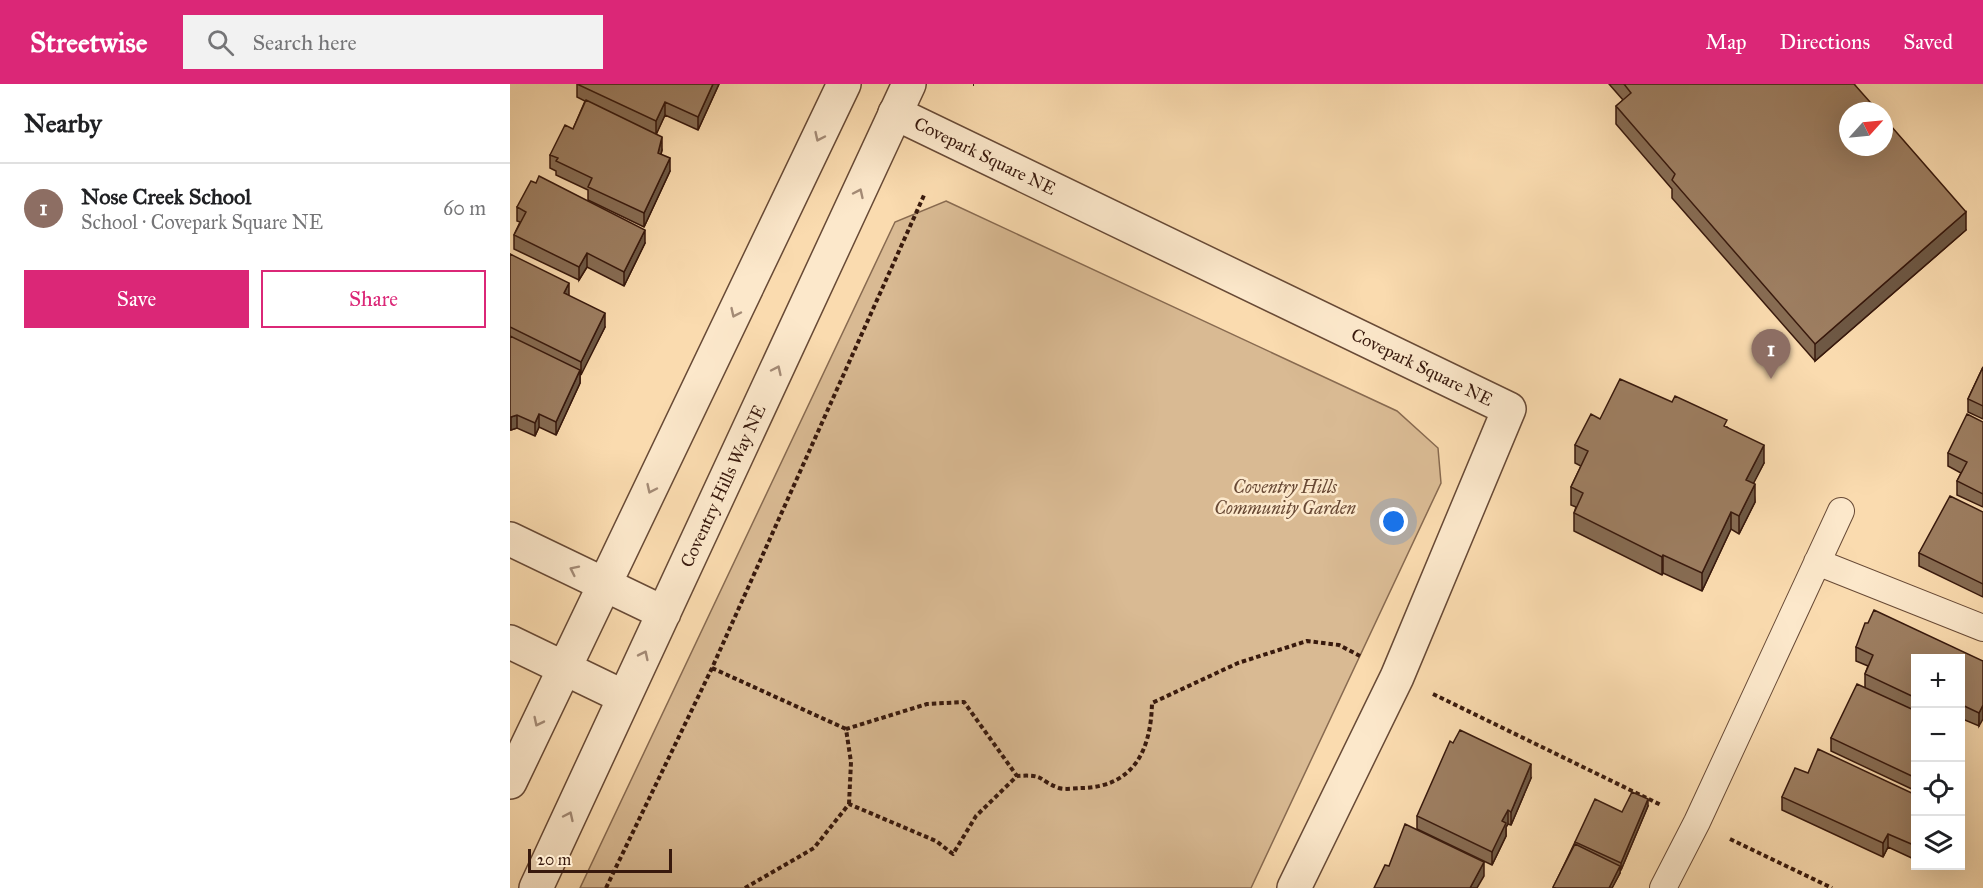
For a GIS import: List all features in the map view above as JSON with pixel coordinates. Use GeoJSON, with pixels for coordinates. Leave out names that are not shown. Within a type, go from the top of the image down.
{"type":"FeatureCollection","features":[{"type":"Feature","properties":{"kind":"street"},"geometry":{"type":"LineString","coordinates":[[510,782],[606,586],[844,84]]}},
{"type":"Feature","properties":{"kind":"street","name":"Coventry Hills Way NE"},"geometry":{"type":"LineString","coordinates":[[536,888],[909,84]]}},
{"type":"Feature","properties":{"kind":"street","name":"Covepark Square NE"},"geometry":{"type":"LineString","coordinates":[[895,113],[1509,409],[1397,676],[1294,888]]}},
{"type":"Feature","properties":{"kind":"street"},"geometry":{"type":"LineString","coordinates":[[510,539],[664,613]]}},
{"type":"Feature","properties":{"kind":"street"},"geometry":{"type":"LineString","coordinates":[[510,642],[624,698]]}},
{"type":"Feature","properties":{"kind":"lane"},"geometry":{"type":"LineString","coordinates":[[1663,888],[1697,822],[1841,511]]}},
{"type":"Feature","properties":{"kind":"lane"},"geometry":{"type":"LineString","coordinates":[[1817,562],[1983,628]]}},
{"type":"Feature","properties":{"kind":"path"},"geometry":{"type":"LineString","coordinates":[[606,888],[712,668],[925,193]]}},
{"type":"Feature","properties":{"kind":"path"},"geometry":{"type":"LineString","coordinates":[[849,804],[936,841],[953,854],[976,816],[1017,776],[1038,774],[1060,789],[1102,787],[1132,769],[1146,748],[1151,725],[1152,703],[1238,663],[1307,641],[1339,645],[1397,676],[1832,888]]}},
{"type":"Feature","properties":{"kind":"path"},"geometry":{"type":"LineString","coordinates":[[712,668],[846,729],[927,704],[964,702],[1017,776]]}},
{"type":"Feature","properties":{"kind":"path"},"geometry":{"type":"LineString","coordinates":[[745,888],[814,848],[849,804],[851,762],[846,729]]}},
{"type":"Feature","properties":{"kind":"green space","name":"Coventry Hills Community Garden"},"geometry":{"type":"Polygon","coordinates":[[[946,201],[1397,411],[1438,448],[1441,483],[1251,888],[580,888],[895,222],[946,201]]]}},
{"type":"Feature","properties":{"kind":"building"},"geometry":{"type":"Polygon","coordinates":[[[577,84],[713,84],[698,117],[665,102],[656,121],[577,84]]]}},
{"type":"Feature","properties":{"kind":"building"},"geometry":{"type":"Polygon","coordinates":[[[1624,84],[1854,84],[1870,102],[1839,102],[1839,156],[1893,156],[1893,128],[1966,212],[1815,344],[1672,180],[1675,174],[1616,106],[1631,93],[1624,84]]]}},
{"type":"Feature","properties":{"kind":"building"},"geometry":{"type":"Polygon","coordinates":[[[586,100],[662,137],[658,153],[670,158],[644,213],[588,187],[592,178],[556,161],[558,158],[550,155],[565,125],[573,129],[586,100]]]}},
{"type":"Feature","properties":{"kind":"building"},"geometry":{"type":"Polygon","coordinates":[[[539,176],[645,230],[624,272],[587,253],[579,267],[514,235],[526,212],[517,207],[531,181],[536,183],[539,176]]]}},
{"type":"Feature","properties":{"kind":"building"},"geometry":{"type":"Polygon","coordinates":[[[510,254],[569,283],[564,293],[605,313],[581,362],[510,327],[510,254]]]}},
{"type":"Feature","properties":{"kind":"building"},"geometry":{"type":"Polygon","coordinates":[[[510,336],[580,370],[556,422],[539,414],[535,423],[517,415],[510,417],[510,336]]]}},
{"type":"Feature","properties":{"kind":"building"},"geometry":{"type":"Polygon","coordinates":[[[1983,367],[1983,406],[1968,399],[1983,367]]]}},
{"type":"Feature","properties":{"kind":"building"},"geometry":{"type":"Polygon","coordinates":[[[1620,379],[1672,402],[1675,396],[1727,420],[1724,426],[1764,445],[1746,480],[1755,484],[1739,516],[1731,512],[1702,573],[1663,555],[1662,557],[1574,513],[1583,493],[1571,487],[1588,451],[1575,445],[1591,414],[1600,419],[1620,379]]]}},
{"type":"Feature","properties":{"kind":"building"},"geometry":{"type":"Polygon","coordinates":[[[1967,414],[1983,422],[1983,494],[1957,481],[1967,462],[1948,453],[1967,414]]]}},
{"type":"Feature","properties":{"kind":"building"},"geometry":{"type":"Polygon","coordinates":[[[1950,496],[1983,512],[1983,584],[1919,553],[1950,496]]]}},
{"type":"Feature","properties":{"kind":"building"},"geometry":{"type":"Polygon","coordinates":[[[1874,610],[1983,661],[1983,705],[1979,713],[1965,706],[1965,654],[1911,654],[1911,696],[1865,674],[1873,655],[1856,647],[1865,623],[1868,623],[1874,610]]]}},
{"type":"Feature","properties":{"kind":"building"},"geometry":{"type":"Polygon","coordinates":[[[1857,684],[1911,709],[1911,776],[1831,738],[1857,684]]]}},
{"type":"Feature","properties":{"kind":"building"},"geometry":{"type":"Polygon","coordinates":[[[1460,730],[1531,764],[1511,812],[1508,810],[1502,821],[1506,823],[1492,852],[1417,816],[1450,741],[1453,743],[1460,730]]]}},
{"type":"Feature","properties":{"kind":"building"},"geometry":{"type":"Polygon","coordinates":[[[1818,749],[1911,793],[1911,844],[1888,834],[1883,843],[1782,797],[1795,768],[1808,773],[1818,749]]]}},
{"type":"Feature","properties":{"kind":"building"},"geometry":{"type":"Polygon","coordinates":[[[1632,792],[1648,799],[1621,863],[1575,842],[1595,799],[1622,812],[1632,792]]]}},
{"type":"Feature","properties":{"kind":"building"},"geometry":{"type":"Polygon","coordinates":[[[1405,824],[1484,862],[1470,888],[1374,888],[1385,865],[1389,866],[1405,824]]]}},
{"type":"Feature","properties":{"kind":"building"},"geometry":{"type":"Polygon","coordinates":[[[1575,844],[1620,866],[1609,888],[1553,887],[1575,844]]]}},
{"type":"Feature","properties":{"kind":"place","name":"Nose Creek School"},"geometry":{"type":"Point","coordinates":[1771,379]}}]}
